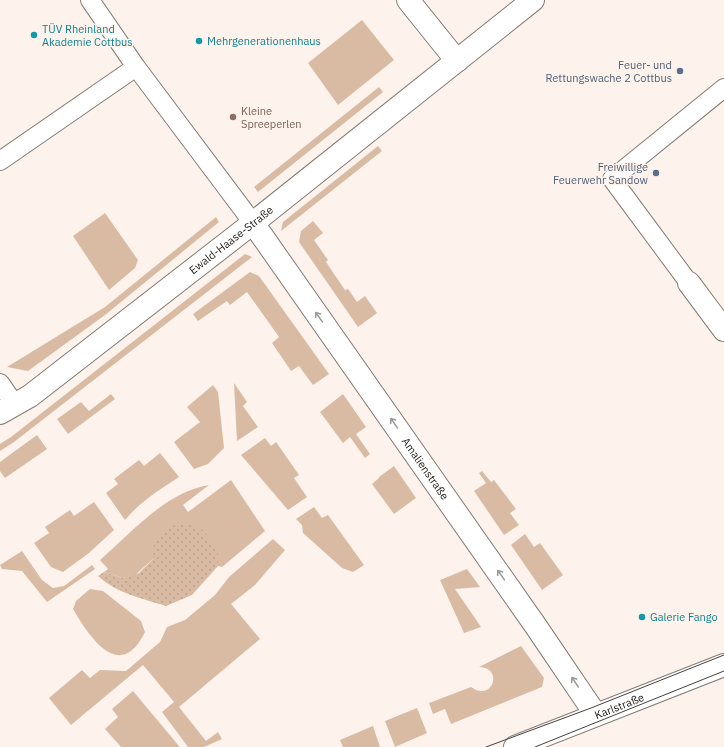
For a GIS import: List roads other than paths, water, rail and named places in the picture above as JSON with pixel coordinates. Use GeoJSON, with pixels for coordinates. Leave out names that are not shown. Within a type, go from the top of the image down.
{"type":"FeatureCollection","features":[{"type":"Feature","properties":{"kind":"street"},"geometry":{"type":"LineString","coordinates":[[408,0],[457,61]]}},
{"type":"Feature","properties":{"kind":"street","name":"Ewald-Haase-Straße"},"geometry":{"type":"LineString","coordinates":[[7,409],[30,396],[253,223],[533,0]]}},
{"type":"Feature","properties":{"kind":"street","name":"Amalienstraße"},"geometry":{"type":"LineString","coordinates":[[253,223],[536,625],[596,715]]}},
{"type":"Feature","properties":{"kind":"street"},"geometry":{"type":"LineString","coordinates":[[689,283],[724,330]]}},
{"type":"Feature","properties":{"kind":"street","name":"Karlstraße"},"geometry":{"type":"LineString","coordinates":[[515,747],[724,665]]}},
{"type":"Feature","properties":{"kind":"lane"},"geometry":{"type":"LineString","coordinates":[[90,0],[136,67],[253,223]]}},
{"type":"Feature","properties":{"kind":"lane"},"geometry":{"type":"LineString","coordinates":[[0,161],[136,67]]}},
{"type":"Feature","properties":{"kind":"lane"},"geometry":{"type":"LineString","coordinates":[[689,283],[612,179],[724,88]]}},
{"type":"Feature","properties":{"kind":"lane"},"geometry":{"type":"LineString","coordinates":[[0,383],[7,409]]}},
{"type":"Feature","properties":{"kind":"tram line"},"geometry":{"type":"LineString","coordinates":[[486,747],[591,708],[724,655]]}},
{"type":"Feature","properties":{"kind":"tram line"},"geometry":{"type":"LineString","coordinates":[[535,747],[724,671]]}},
{"type":"Feature","properties":{"kind":"place","name":"TÜV Rheinland Akademie Cottbus"},"geometry":{"type":"Point","coordinates":[34,35]}},
{"type":"Feature","properties":{"kind":"place","name":"Mehrgenerationenhaus"},"geometry":{"type":"Point","coordinates":[199,41]}},
{"type":"Feature","properties":{"kind":"place","name":"Feuer- und Rettungswache 2 Cottbus"},"geometry":{"type":"Point","coordinates":[680,71]}},
{"type":"Feature","properties":{"kind":"place","name":"Kleine Spreeperlen"},"geometry":{"type":"Point","coordinates":[233,117]}},
{"type":"Feature","properties":{"kind":"place","name":"Freiwillige Feuerwehr Sandow"},"geometry":{"type":"Point","coordinates":[656,173]}},
{"type":"Feature","properties":{"kind":"place","name":"Galerie Fango"},"geometry":{"type":"Point","coordinates":[642,617]}}]}
